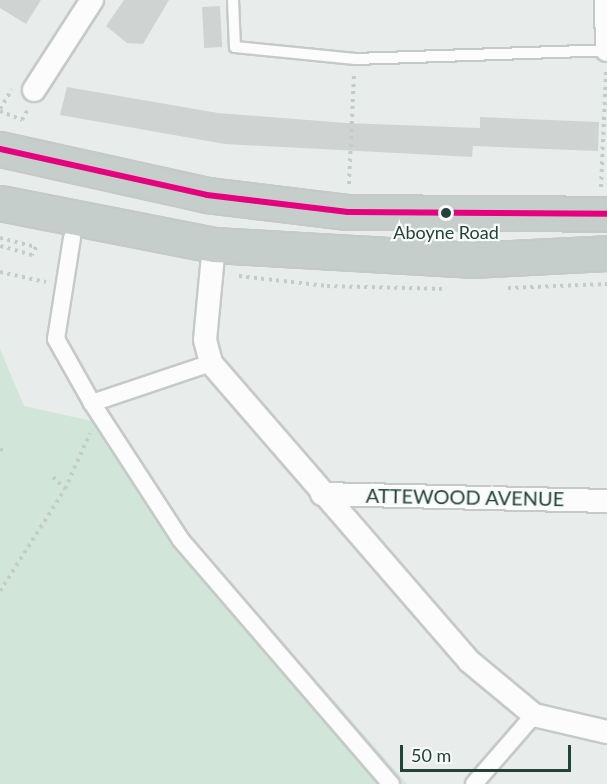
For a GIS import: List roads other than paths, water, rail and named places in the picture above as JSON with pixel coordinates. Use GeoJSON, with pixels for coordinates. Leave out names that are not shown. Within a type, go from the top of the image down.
{"type":"FeatureCollection","features":[{"type":"Feature","properties":{"kind":"highway"},"geometry":{"type":"LineString","coordinates":[[0,149],[207,195],[348,212],[603,214]]}},
{"type":"Feature","properties":{"kind":"highway"},"geometry":{"type":"LineString","coordinates":[[0,202],[214,245],[471,260],[607,253]]}},
{"type":"Feature","properties":{"kind":"street"},"geometry":{"type":"LineString","coordinates":[[32,98],[92,0]]}},
{"type":"Feature","properties":{"kind":"street"},"geometry":{"type":"LineString","coordinates":[[606,0],[607,50]]}},
{"type":"Feature","properties":{"kind":"street"},"geometry":{"type":"LineString","coordinates":[[72,238],[56,339],[92,403],[181,540],[391,784]]}},
{"type":"Feature","properties":{"kind":"street"},"geometry":{"type":"LineString","coordinates":[[214,245],[205,340],[211,363],[322,494],[469,661],[534,715],[607,732]]}},
{"type":"Feature","properties":{"kind":"street"},"geometry":{"type":"LineString","coordinates":[[92,403],[211,363]]}},
{"type":"Feature","properties":{"kind":"street","name":"ATTEWOOD AVENUE"},"geometry":{"type":"LineString","coordinates":[[322,494],[607,501]]}},
{"type":"Feature","properties":{"kind":"street"},"geometry":{"type":"LineString","coordinates":[[474,784],[534,715]]}},
{"type":"Feature","properties":{"kind":"lane"},"geometry":{"type":"LineString","coordinates":[[233,0],[235,47],[355,59],[607,50]]}},
{"type":"Feature","properties":{"kind":"place","name":"Aboyne Road"},"geometry":{"type":"Point","coordinates":[446,213]}}]}
